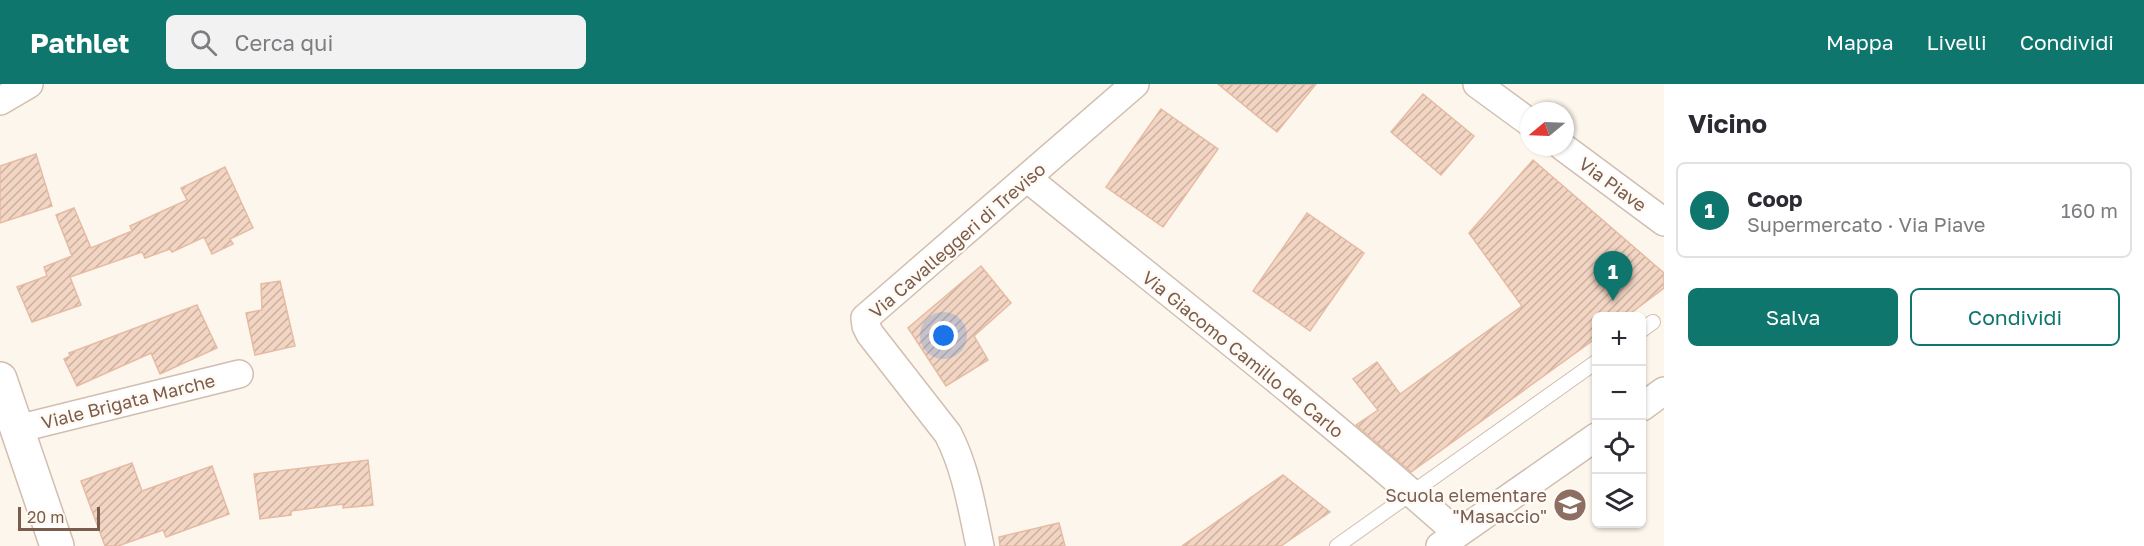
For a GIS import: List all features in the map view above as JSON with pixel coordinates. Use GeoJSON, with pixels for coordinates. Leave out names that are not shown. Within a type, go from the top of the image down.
{"type":"FeatureCollection","features":[{"type":"Feature","properties":{"kind":"street"},"geometry":{"type":"LineString","coordinates":[[0,101],[29,84]]}},
{"type":"Feature","properties":{"kind":"street","name":"Via Cavalleggeri di Treviso"},"geometry":{"type":"LineString","coordinates":[[980,546],[957,451],[948,434],[870,334],[866,326],[866,318],[870,312],[1135,84]]}},
{"type":"Feature","properties":{"kind":"street"},"geometry":{"type":"LineString","coordinates":[[1477,84],[1520,115]]}},
{"type":"Feature","properties":{"kind":"street","name":"Via Piave"},"geometry":{"type":"LineString","coordinates":[[1574,155],[1664,222]]}},
{"type":"Feature","properties":{"kind":"street","name":"Via Giacomo Camillo de Carlo"},"geometry":{"type":"LineString","coordinates":[[1027,178],[1412,493],[1448,539]]}},
{"type":"Feature","properties":{"kind":"street","name":"Viale Brigata Marche"},"geometry":{"type":"LineString","coordinates":[[17,429],[239,374]]}},
{"type":"Feature","properties":{"kind":"street","name":"Viale Brigata Marche"},"geometry":{"type":"LineString","coordinates":[[0,380],[57,546]]}},
{"type":"Feature","properties":{"kind":"street"},"geometry":{"type":"LineString","coordinates":[[1646,404],[1664,391]]}},
{"type":"Feature","properties":{"kind":"street"},"geometry":{"type":"LineString","coordinates":[[1448,539],[1592,440]]}},
{"type":"Feature","properties":{"kind":"lane"},"geometry":{"type":"LineString","coordinates":[[1646,327],[1653,322]]}},
{"type":"Feature","properties":{"kind":"lane"},"geometry":{"type":"LineString","coordinates":[[1337,546],[1592,365]]}},
{"type":"Feature","properties":{"kind":"building"},"geometry":{"type":"Polygon","coordinates":[[[1218,84],[1316,84],[1277,132],[1218,84]]]}},
{"type":"Feature","properties":{"kind":"building"},"geometry":{"type":"Polygon","coordinates":[[[1423,94],[1474,136],[1441,175],[1391,132],[1423,94]]]}},
{"type":"Feature","properties":{"kind":"building"},"geometry":{"type":"Polygon","coordinates":[[[1161,109],[1218,149],[1163,227],[1106,187],[1161,109]]]}},
{"type":"Feature","properties":{"kind":"building"},"geometry":{"type":"Polygon","coordinates":[[[36,154],[52,206],[0,223],[0,166],[36,154]]]}},
{"type":"Feature","properties":{"kind":"building"},"geometry":{"type":"Polygon","coordinates":[[[1533,160],[1664,273],[1664,288],[1632,312],[1592,312],[1592,341],[1411,472],[1356,425],[1378,410],[1353,379],[1377,362],[1400,394],[1522,306],[1469,233],[1533,160]]]}},
{"type":"Feature","properties":{"kind":"building"},"geometry":{"type":"Polygon","coordinates":[[[225,167],[253,228],[230,239],[233,244],[212,254],[204,237],[172,252],[170,249],[145,258],[142,252],[70,277],[81,305],[32,322],[17,287],[47,276],[44,267],[72,256],[56,215],[74,208],[91,248],[132,231],[130,226],[187,200],[181,188],[225,167]]]}},
{"type":"Feature","properties":{"kind":"building"},"geometry":{"type":"Polygon","coordinates":[[[1307,213],[1364,253],[1310,331],[1253,291],[1307,213]]]}},
{"type":"Feature","properties":{"kind":"building"},"geometry":{"type":"Polygon","coordinates":[[[981,266],[1011,303],[974,336],[988,360],[946,386],[908,328],[981,266]]]}},
{"type":"Feature","properties":{"kind":"building"},"geometry":{"type":"Polygon","coordinates":[[[280,281],[295,346],[255,355],[246,313],[262,310],[261,284],[280,281]]]}},
{"type":"Feature","properties":{"kind":"building"},"geometry":{"type":"Polygon","coordinates":[[[197,305],[217,348],[160,374],[151,353],[77,386],[64,359],[70,356],[69,353],[197,305]]]}},
{"type":"Feature","properties":{"kind":"building"},"geometry":{"type":"Polygon","coordinates":[[[368,460],[373,505],[343,508],[343,504],[291,511],[291,515],[260,519],[254,474],[368,460]]]}},
{"type":"Feature","properties":{"kind":"building"},"geometry":{"type":"Polygon","coordinates":[[[132,463],[142,491],[212,466],[229,514],[166,537],[163,530],[118,546],[105,546],[81,481],[132,463]]]}},
{"type":"Feature","properties":{"kind":"building"},"geometry":{"type":"Polygon","coordinates":[[[1283,475],[1330,512],[1281,546],[1182,546],[1283,475]]]}},
{"type":"Feature","properties":{"kind":"building"},"geometry":{"type":"Polygon","coordinates":[[[1059,523],[1065,546],[1000,546],[999,537],[1059,523]]]}},
{"type":"Feature","properties":{"kind":"place","name":"Coop"},"geometry":{"type":"Point","coordinates":[1613,301]}},
{"type":"Feature","properties":{"kind":"place","name":"Scuola elementare \"Masaccio\""},"geometry":{"type":"Point","coordinates":[1570,505]}}]}
